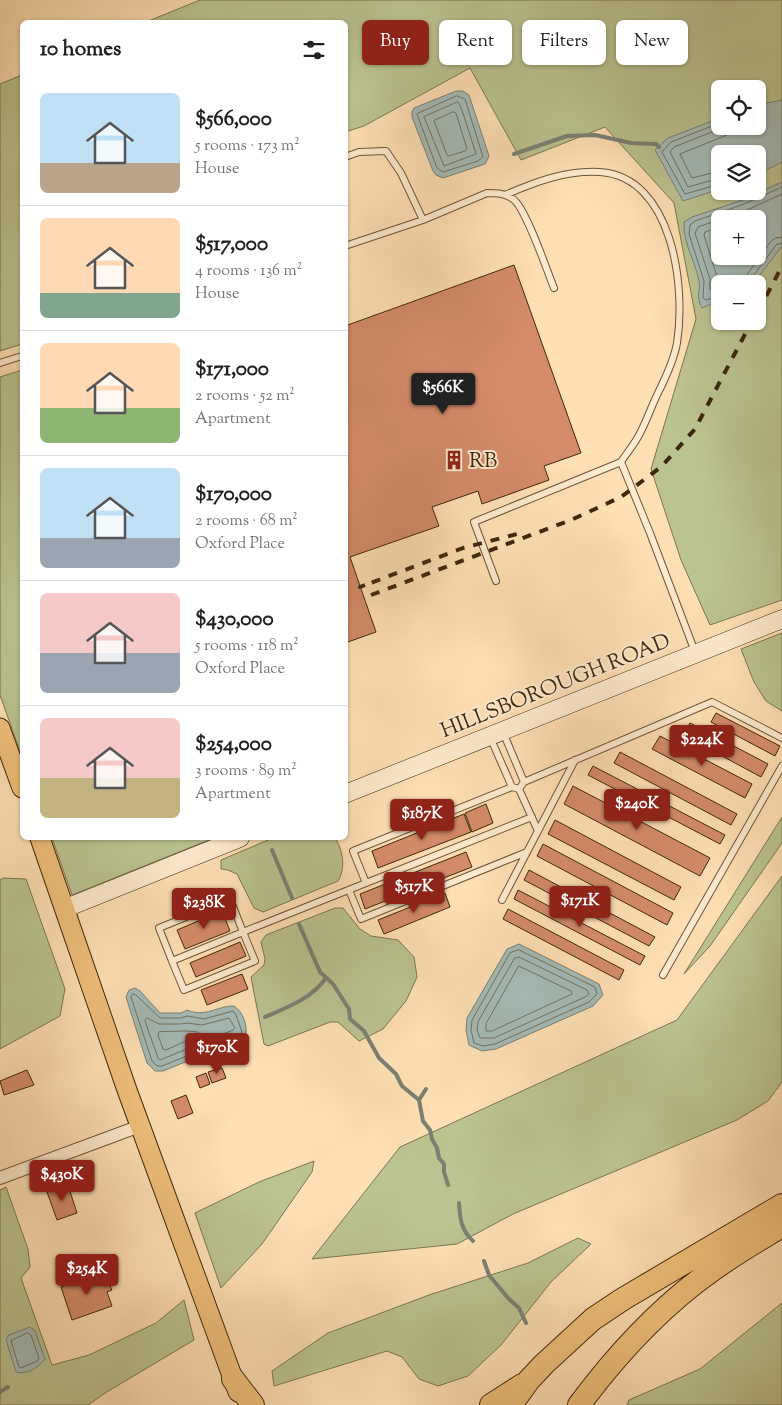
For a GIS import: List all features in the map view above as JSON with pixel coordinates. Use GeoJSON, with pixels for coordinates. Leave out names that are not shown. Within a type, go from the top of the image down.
{"type":"FeatureCollection","features":[{"type":"Feature","properties":{"kind":"highway"},"geometry":{"type":"LineString","coordinates":[[511,1405],[529,1380],[544,1364],[593,1319],[623,1299],[782,1205]]}},
{"type":"Feature","properties":{"kind":"highway"},"geometry":{"type":"LineString","coordinates":[[579,1405],[618,1355],[661,1312],[713,1269],[782,1226]]}},
{"type":"Feature","properties":{"kind":"highway"},"geometry":{"type":"LineString","coordinates":[[233,1379],[253,1405]]}},
{"type":"Feature","properties":{"kind":"highway"},"geometry":{"type":"LineString","coordinates":[[491,1405],[529,1380]]}},
{"type":"Feature","properties":{"kind":"main road"},"geometry":{"type":"LineString","coordinates":[[0,728],[20,783]]}},
{"type":"Feature","properties":{"kind":"main road"},"geometry":{"type":"LineString","coordinates":[[41,840],[66,908],[140,1126],[242,1405]]}},
{"type":"Feature","properties":{"kind":"street","name":"HILLSBOROUGH ROAD"},"geometry":{"type":"LineString","coordinates":[[348,793],[782,619]]}},
{"type":"Feature","properties":{"kind":"street"},"geometry":{"type":"LineString","coordinates":[[66,908],[235,840]]}},
{"type":"Feature","properties":{"kind":"street"},"geometry":{"type":"LineString","coordinates":[[0,1178],[140,1126]]}},
{"type":"Feature","properties":{"kind":"lane"},"geometry":{"type":"LineString","coordinates":[[348,156],[359,152],[386,151],[401,173],[423,220]]}},
{"type":"Feature","properties":{"kind":"lane"},"geometry":{"type":"LineString","coordinates":[[496,581],[474,522],[621,462],[638,437],[670,367],[677,344],[680,310],[671,242],[660,217],[646,194],[627,179],[601,172],[569,173],[537,181],[505,195]]}},
{"type":"Feature","properties":{"kind":"lane"},"geometry":{"type":"LineString","coordinates":[[348,245],[423,220],[487,193],[496,192],[515,200],[523,212],[554,288]]}},
{"type":"Feature","properties":{"kind":"lane"},"geometry":{"type":"LineString","coordinates":[[0,363],[20,357]]}},
{"type":"Feature","properties":{"kind":"lane"},"geometry":{"type":"LineString","coordinates":[[621,462],[650,532],[695,653]]}},
{"type":"Feature","properties":{"kind":"lane"},"geometry":{"type":"LineString","coordinates":[[520,789],[524,782],[712,702],[782,738]]}},
{"type":"Feature","properties":{"kind":"lane"},"geometry":{"type":"LineString","coordinates":[[496,734],[524,782]]}},
{"type":"Feature","properties":{"kind":"lane"},"geometry":{"type":"LineString","coordinates":[[496,734],[512,787]]}},
{"type":"Feature","properties":{"kind":"lane"},"geometry":{"type":"LineString","coordinates":[[502,900],[576,760]]}},
{"type":"Feature","properties":{"kind":"lane"},"geometry":{"type":"LineString","coordinates":[[663,975],[782,766]]}},
{"type":"Feature","properties":{"kind":"lane"},"geometry":{"type":"LineString","coordinates":[[366,883],[353,851],[512,787],[520,789]]}},
{"type":"Feature","properties":{"kind":"lane"},"geometry":{"type":"LineString","coordinates":[[520,789],[538,831]]}},
{"type":"Feature","properties":{"kind":"lane"},"geometry":{"type":"LineString","coordinates":[[172,961],[532,817]]}},
{"type":"Feature","properties":{"kind":"lane"},"geometry":{"type":"LineString","coordinates":[[349,890],[361,918],[527,852]]}},
{"type":"Feature","properties":{"kind":"lane"},"geometry":{"type":"LineString","coordinates":[[230,899],[243,932],[255,961],[184,990],[159,928],[230,899]]}},
{"type":"Feature","properties":{"kind":"green space"},"geometry":{"type":"Polygon","coordinates":[[[200,0],[782,0],[782,600],[710,625],[681,560],[651,469],[696,319],[674,203],[605,127],[521,160],[470,68],[364,126],[348,131],[348,20],[151,20],[200,0]]]}},
{"type":"Feature","properties":{"kind":"green space"},"geometry":{"type":"Polygon","coordinates":[[[20,76],[20,345],[0,351],[0,84],[20,76]]]}},
{"type":"Feature","properties":{"kind":"green space"},"geometry":{"type":"Polygon","coordinates":[[[20,371],[20,751],[0,695],[0,377],[20,371]]]}},
{"type":"Feature","properties":{"kind":"green space"},"geometry":{"type":"Polygon","coordinates":[[[782,633],[782,711],[766,701],[754,682],[741,649],[782,633]]]}},
{"type":"Feature","properties":{"kind":"green space"},"geometry":{"type":"Polygon","coordinates":[[[782,817],[782,843],[710,946],[684,974],[782,817]]]}},
{"type":"Feature","properties":{"kind":"green space"},"geometry":{"type":"Polygon","coordinates":[[[53,840],[209,840],[72,895],[53,840]]]}},
{"type":"Feature","properties":{"kind":"green space"},"geometry":{"type":"Polygon","coordinates":[[[268,840],[336,840],[340,848],[343,865],[338,881],[263,912],[254,908],[237,874],[221,869],[221,860],[268,840]]]}},
{"type":"Feature","properties":{"kind":"green space"},"geometry":{"type":"Polygon","coordinates":[[[782,876],[782,1082],[768,1101],[737,1120],[513,1214],[457,1244],[312,1259],[400,1147],[677,1020],[782,876]]]}},
{"type":"Feature","properties":{"kind":"green space"},"geometry":{"type":"Polygon","coordinates":[[[3,878],[26,879],[65,989],[60,1016],[0,1049],[0,880],[3,878]]]}},
{"type":"Feature","properties":{"kind":"green space"},"geometry":{"type":"Polygon","coordinates":[[[335,908],[343,908],[360,929],[371,936],[398,940],[414,957],[417,977],[406,1001],[383,1029],[359,1041],[338,1022],[330,1022],[268,1046],[264,1044],[251,977],[264,965],[265,959],[261,942],[266,935],[335,908]]]}},
{"type":"Feature","properties":{"kind":"green space"},"geometry":{"type":"Polygon","coordinates":[[[314,1161],[312,1172],[262,1244],[221,1288],[195,1213],[259,1182],[314,1161]]]}},
{"type":"Feature","properties":{"kind":"green space"},"geometry":{"type":"Polygon","coordinates":[[[6,1187],[28,1249],[30,1267],[21,1278],[52,1365],[89,1355],[156,1323],[184,1300],[194,1340],[88,1405],[0,1405],[0,1190],[6,1187]]]}},
{"type":"Feature","properties":{"kind":"green space"},"geometry":{"type":"Polygon","coordinates":[[[578,1238],[591,1244],[551,1282],[501,1345],[468,1376],[438,1386],[419,1379],[402,1357],[387,1351],[274,1386],[272,1371],[328,1333],[429,1295],[528,1263],[578,1238]]]}},
{"type":"Feature","properties":{"kind":"green space"},"geometry":{"type":"Polygon","coordinates":[[[782,1303],[782,1405],[627,1405],[629,1400],[700,1369],[782,1303]]]}},
{"type":"Feature","properties":{"kind":"water"},"geometry":{"type":"Polygon","coordinates":[[[456,91],[463,91],[469,95],[489,156],[485,164],[443,178],[436,175],[433,171],[412,117],[412,112],[414,108],[456,91]]]}},
{"type":"Feature","properties":{"kind":"water"},"geometry":{"type":"Polygon","coordinates":[[[782,100],[782,162],[766,170],[766,145],[711,145],[711,192],[683,201],[655,150],[668,138],[711,121],[711,135],[766,135],[766,103],[782,100]]]}},
{"type":"Feature","properties":{"kind":"water"},"geometry":{"type":"Polygon","coordinates":[[[782,182],[782,246],[760,275],[711,275],[711,304],[702,308],[699,296],[699,281],[685,238],[684,222],[692,217],[711,211],[711,265],[766,265],[766,210],[713,210],[743,200],[766,200],[766,189],[782,182]]]}},
{"type":"Feature","properties":{"kind":"water"},"geometry":{"type":"Polygon","coordinates":[[[519,944],[599,984],[603,995],[593,1006],[496,1049],[482,1051],[469,1045],[466,1030],[467,1018],[507,949],[519,944]]]}},
{"type":"Feature","properties":{"kind":"water"},"geometry":{"type":"Polygon","coordinates":[[[135,988],[160,1013],[181,1013],[187,1010],[200,1013],[234,1006],[244,1019],[246,1034],[242,1039],[163,1071],[155,1071],[147,1063],[126,997],[129,990],[135,988]]]}},
{"type":"Feature","properties":{"kind":"water"},"geometry":{"type":"Polygon","coordinates":[[[30,1327],[35,1331],[45,1359],[32,1370],[16,1372],[6,1340],[9,1335],[30,1327]]]}},
{"type":"Feature","properties":{"kind":"building","name":"RB"},"geometry":{"type":"Polygon","coordinates":[[[514,265],[581,453],[544,466],[549,480],[482,504],[478,491],[432,507],[439,526],[350,557],[376,632],[348,642],[348,325],[514,265]]]}},
{"type":"Feature","properties":{"kind":"building"},"geometry":{"type":"Polygon","coordinates":[[[716,713],[780,746],[775,756],[711,722],[716,713]]]}},
{"type":"Feature","properties":{"kind":"building"},"geometry":{"type":"Polygon","coordinates":[[[690,723],[768,764],[761,777],[683,735],[690,723]]]}},
{"type":"Feature","properties":{"kind":"building"},"geometry":{"type":"Polygon","coordinates":[[[660,736],[752,784],[745,798],[652,749],[660,736]]]}},
{"type":"Feature","properties":{"kind":"building"},"geometry":{"type":"Polygon","coordinates":[[[620,752],[737,814],[731,825],[614,763],[620,752]]]}},
{"type":"Feature","properties":{"kind":"building"},"geometry":{"type":"Polygon","coordinates":[[[593,766],[725,835],[720,844],[588,775],[593,766]]]}},
{"type":"Feature","properties":{"kind":"building"},"geometry":{"type":"Polygon","coordinates":[[[573,786],[710,858],[700,876],[564,804],[573,786]]]}},
{"type":"Feature","properties":{"kind":"building"},"geometry":{"type":"Polygon","coordinates":[[[486,804],[493,823],[472,832],[465,813],[486,804]]]}},
{"type":"Feature","properties":{"kind":"building"},"geometry":{"type":"Polygon","coordinates":[[[464,814],[471,832],[378,868],[372,851],[464,814]]]}},
{"type":"Feature","properties":{"kind":"building"},"geometry":{"type":"Polygon","coordinates":[[[555,820],[681,887],[674,900],[548,834],[555,820]]]}},
{"type":"Feature","properties":{"kind":"building"},"geometry":{"type":"Polygon","coordinates":[[[543,844],[673,913],[667,925],[537,856],[543,844]]]}},
{"type":"Feature","properties":{"kind":"building"},"geometry":{"type":"Polygon","coordinates":[[[466,852],[472,867],[365,909],[360,894],[466,852]]]}},
{"type":"Feature","properties":{"kind":"building"},"geometry":{"type":"Polygon","coordinates":[[[529,870],[655,937],[649,946],[524,880],[529,870]]]}},
{"type":"Feature","properties":{"kind":"building"},"geometry":{"type":"Polygon","coordinates":[[[518,890],[645,956],[640,965],[514,899],[518,890]]]}},
{"type":"Feature","properties":{"kind":"building"},"geometry":{"type":"Polygon","coordinates":[[[445,893],[450,907],[384,934],[378,920],[445,893]]]}},
{"type":"Feature","properties":{"kind":"building"},"geometry":{"type":"Polygon","coordinates":[[[508,909],[624,970],[619,980],[503,919],[508,909]]]}},
{"type":"Feature","properties":{"kind":"building"},"geometry":{"type":"Polygon","coordinates":[[[222,911],[230,931],[185,949],[177,930],[222,911]]]}},
{"type":"Feature","properties":{"kind":"building"},"geometry":{"type":"Polygon","coordinates":[[[240,942],[246,956],[196,977],[190,963],[240,942]]]}},
{"type":"Feature","properties":{"kind":"building"},"geometry":{"type":"Polygon","coordinates":[[[242,974],[248,989],[207,1005],[201,990],[242,974]]]}},
{"type":"Feature","properties":{"kind":"building"},"geometry":{"type":"Polygon","coordinates":[[[222,1068],[226,1078],[212,1083],[208,1072],[222,1068]]]}},
{"type":"Feature","properties":{"kind":"building"},"geometry":{"type":"Polygon","coordinates":[[[27,1070],[34,1085],[4,1095],[0,1081],[27,1070]]]}},
{"type":"Feature","properties":{"kind":"building"},"geometry":{"type":"Polygon","coordinates":[[[206,1073],[210,1084],[200,1088],[196,1077],[206,1073]]]}},
{"type":"Feature","properties":{"kind":"building"},"geometry":{"type":"Polygon","coordinates":[[[186,1095],[193,1113],[178,1119],[171,1101],[186,1095]]]}},
{"type":"Feature","properties":{"kind":"building"},"geometry":{"type":"Polygon","coordinates":[[[68,1185],[77,1213],[57,1220],[47,1192],[68,1185]]]}},
{"type":"Feature","properties":{"kind":"building"},"geometry":{"type":"Polygon","coordinates":[[[100,1273],[104,1286],[109,1284],[112,1290],[107,1292],[112,1306],[72,1320],[61,1287],[100,1273]]]}},
{"type":"Feature","properties":{"kind":"waterway"},"geometry":{"type":"LineString","coordinates":[[514,154],[567,136],[595,135],[631,143],[656,144],[659,147]]}},
{"type":"Feature","properties":{"kind":"waterway"},"geometry":{"type":"LineString","coordinates":[[272,850],[292,898]]}},
{"type":"Feature","properties":{"kind":"waterway"},"geometry":{"type":"LineString","coordinates":[[299,924],[320,972],[333,984],[349,1009],[350,1019],[364,1031],[379,1058],[396,1074],[402,1086],[419,1100],[423,1121],[430,1130],[439,1158],[444,1164],[448,1185]]}},
{"type":"Feature","properties":{"kind":"waterway"},"geometry":{"type":"LineString","coordinates":[[265,1017],[306,997],[326,978]]}},
{"type":"Feature","properties":{"kind":"waterway"},"geometry":{"type":"LineString","coordinates":[[419,1100],[426,1089]]}},
{"type":"Feature","properties":{"kind":"waterway"},"geometry":{"type":"LineString","coordinates":[[459,1203],[462,1224],[466,1233],[473,1241]]}},
{"type":"Feature","properties":{"kind":"waterway"},"geometry":{"type":"LineString","coordinates":[[484,1261],[489,1275],[519,1308],[526,1323]]}},
{"type":"Feature","properties":{"kind":"waterway"},"geometry":{"type":"LineString","coordinates":[[0,1392],[8,1387]]}},
{"type":"Feature","properties":{"kind":"railway"},"geometry":{"type":"LineString","coordinates":[[766,297],[782,266]]}},
{"type":"Feature","properties":{"kind":"railway"},"geometry":{"type":"LineString","coordinates":[[371,595],[571,520],[621,497],[661,467],[695,429],[747,330]]}},
{"type":"Feature","properties":{"kind":"railway"},"geometry":{"type":"LineString","coordinates":[[365,585],[360,587],[463,548],[517,534]]}},
{"type":"Feature","properties":{"kind":"place","name":"RB"},"geometry":{"type":"Point","coordinates":[454,460]}}]}
